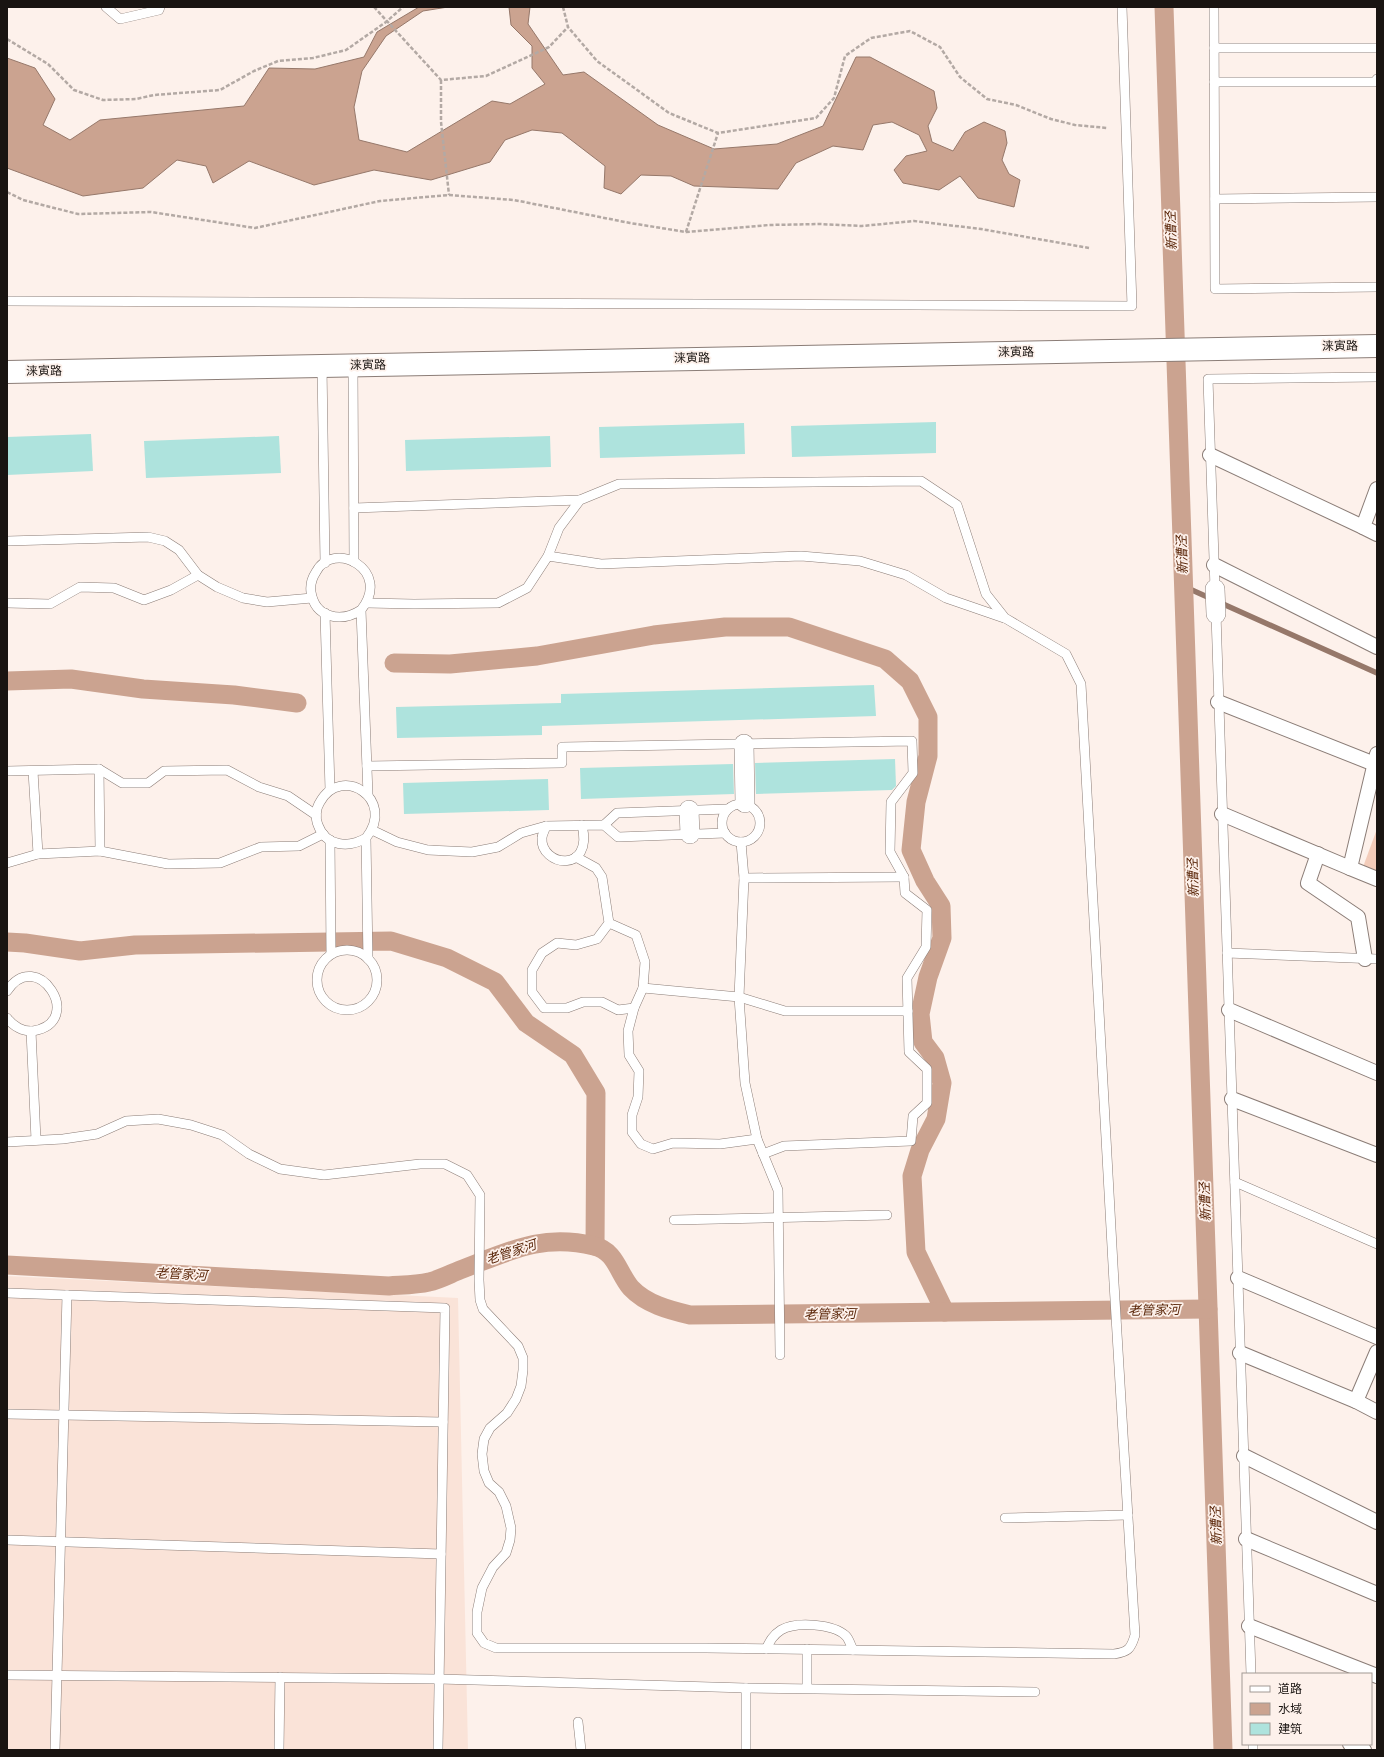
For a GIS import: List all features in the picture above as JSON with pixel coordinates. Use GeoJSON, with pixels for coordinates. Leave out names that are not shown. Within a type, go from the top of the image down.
{"type":"FeatureCollection","features":[{"type":"Feature","properties":{"kind":"street","name":"涞寅路"},"geometry":{"type":"LineString","coordinates":[[7,372],[1204,348],[1377,346]]}},
{"type":"Feature","properties":{"kind":"street"},"geometry":{"type":"LineString","coordinates":[[1210,455],[1377,534]]}},
{"type":"Feature","properties":{"kind":"street"},"geometry":{"type":"LineString","coordinates":[[1363,527],[1377,490]]}},
{"type":"Feature","properties":{"kind":"street"},"geometry":{"type":"LineString","coordinates":[[1214,565],[1377,647]]}},
{"type":"Feature","properties":{"kind":"street"},"geometry":{"type":"LineString","coordinates":[[1218,702],[1376,761],[1350,868]]}},
{"type":"Feature","properties":{"kind":"street"},"geometry":{"type":"LineString","coordinates":[[744,744],[746,804]]}},
{"type":"Feature","properties":{"kind":"street"},"geometry":{"type":"LineString","coordinates":[[689,810],[690,834]]}},
{"type":"Feature","properties":{"kind":"street"},"geometry":{"type":"LineString","coordinates":[[1222,814],[1377,879]]}},
{"type":"Feature","properties":{"kind":"street"},"geometry":{"type":"LineString","coordinates":[[1318,854],[1308,883],[1358,917],[1371,959]]}},
{"type":"Feature","properties":{"kind":"street"},"geometry":{"type":"LineString","coordinates":[[1229,1010],[1377,1073]]}},
{"type":"Feature","properties":{"kind":"street"},"geometry":{"type":"LineString","coordinates":[[1232,1099],[1377,1155]]}},
{"type":"Feature","properties":{"kind":"street"},"geometry":{"type":"LineString","coordinates":[[1238,1278],[1377,1337]]}},
{"type":"Feature","properties":{"kind":"street"},"geometry":{"type":"LineString","coordinates":[[1356,1401],[1377,1352]]}},
{"type":"Feature","properties":{"kind":"street"},"geometry":{"type":"LineString","coordinates":[[1240,1353],[1356,1401],[1377,1412]]}},
{"type":"Feature","properties":{"kind":"street"},"geometry":{"type":"LineString","coordinates":[[1244,1456],[1377,1522]]}},
{"type":"Feature","properties":{"kind":"street"},"geometry":{"type":"LineString","coordinates":[[1246,1539],[1377,1594]]}},
{"type":"Feature","properties":{"kind":"street"},"geometry":{"type":"LineString","coordinates":[[1249,1626],[1369,1673]]}},
{"type":"Feature","properties":{"kind":"street"},"geometry":{"type":"LineString","coordinates":[[1352,1745],[1364,1750]]}},
{"type":"Feature","properties":{"kind":"lane"},"geometry":{"type":"LineString","coordinates":[[106,7],[120,19],[159,10],[160,7]]}},
{"type":"Feature","properties":{"kind":"lane"},"geometry":{"type":"LineString","coordinates":[[7,301],[1132,306],[1122,7]]}},
{"type":"Feature","properties":{"kind":"lane"},"geometry":{"type":"LineString","coordinates":[[1214,7],[1215,290],[1377,287]]}},
{"type":"Feature","properties":{"kind":"lane"},"geometry":{"type":"LineString","coordinates":[[1214,48],[1377,48]]}},
{"type":"Feature","properties":{"kind":"lane"},"geometry":{"type":"LineString","coordinates":[[1214,82],[1375,82],[1377,79]]}},
{"type":"Feature","properties":{"kind":"lane"},"geometry":{"type":"LineString","coordinates":[[1215,199],[1377,196]]}},
{"type":"Feature","properties":{"kind":"lane"},"geometry":{"type":"LineString","coordinates":[[353,365],[354,562]]}},
{"type":"Feature","properties":{"kind":"lane"},"geometry":{"type":"LineString","coordinates":[[322,366],[325,563]]}},
{"type":"Feature","properties":{"kind":"lane"},"geometry":{"type":"LineString","coordinates":[[1251,1673],[1208,379],[1377,377]]}},
{"type":"Feature","properties":{"kind":"lane"},"geometry":{"type":"LineString","coordinates":[[354,508],[580,500],[619,484],[921,481],[958,505],[986,594],[1005,618]]}},
{"type":"Feature","properties":{"kind":"lane"},"geometry":{"type":"LineString","coordinates":[[368,795],[366,766],[364,607],[370,589],[368,575],[362,567],[344,558],[334,559],[317,569],[312,578],[312,598],[317,607],[334,617],[343,618],[352,616],[364,607],[414,604],[498,603],[527,588],[548,556],[559,528],[580,500]]}},
{"type":"Feature","properties":{"kind":"lane"},"geometry":{"type":"LineString","coordinates":[[7,541],[148,537],[165,541],[179,550],[198,575],[218,587],[243,598],[267,602],[312,598]]}},
{"type":"Feature","properties":{"kind":"lane"},"geometry":{"type":"LineString","coordinates":[[7,1142],[98,1134],[126,1122],[158,1119],[191,1125],[222,1135],[249,1154],[280,1169],[324,1175],[420,1164],[445,1164],[467,1175],[480,1195],[480,1300],[483,1309],[518,1346],[523,1358],[524,1370],[521,1386],[516,1399],[507,1412],[490,1428],[484,1440],[482,1454],[484,1471],[489,1483],[499,1492],[506,1506],[511,1528],[510,1540],[506,1553],[493,1567],[482,1588],[477,1612],[477,1633],[484,1643],[496,1648],[807,1649],[1124,1653],[1132,1646],[1135,1635],[1081,684],[1066,654],[1005,618],[946,598],[906,575],[860,561],[801,556],[601,564],[548,556]]}},
{"type":"Feature","properties":{"kind":"lane"},"geometry":{"type":"LineString","coordinates":[[7,603],[50,604],[80,587],[114,588],[144,600],[171,590],[198,575]]}},
{"type":"Feature","properties":{"kind":"lane"},"geometry":{"type":"LineString","coordinates":[[325,613],[330,790]]}},
{"type":"Feature","properties":{"kind":"lane"},"geometry":{"type":"LineString","coordinates":[[366,766],[562,763],[562,747],[912,741],[913,773],[891,802],[890,852],[904,877],[905,893],[927,910],[926,947],[907,978],[909,1052],[927,1069],[927,1103],[913,1116],[911,1141],[784,1146],[763,1154]]}},
{"type":"Feature","properties":{"kind":"lane"},"geometry":{"type":"LineString","coordinates":[[7,772],[99,769],[122,783],[148,783],[164,772],[227,770],[259,787],[288,796],[316,815]]}},
{"type":"Feature","properties":{"kind":"lane"},"geometry":{"type":"LineString","coordinates":[[99,769],[100,851]]}},
{"type":"Feature","properties":{"kind":"lane"},"geometry":{"type":"LineString","coordinates":[[34,771],[38,854]]}},
{"type":"Feature","properties":{"kind":"lane"},"geometry":{"type":"LineString","coordinates":[[340,786],[350,786],[360,789],[368,795],[373,802],[376,812],[376,821],[366,838],[358,843],[349,845],[339,844],[330,840],[323,834],[318,825],[316,815],[318,806],[323,797],[330,790],[340,786]]}},
{"type":"Feature","properties":{"kind":"lane"},"geometry":{"type":"LineString","coordinates":[[746,804],[756,810],[761,822],[760,828],[753,838],[741,842],[735,841],[725,833],[722,820],[728,809],[733,805],[746,804]]}},
{"type":"Feature","properties":{"kind":"lane"},"geometry":{"type":"LineString","coordinates":[[604,825],[617,813],[728,809]]}},
{"type":"Feature","properties":{"kind":"lane"},"geometry":{"type":"LineString","coordinates":[[546,826],[542,838],[545,850],[553,858],[565,861],[576,857],[584,848],[585,837],[582,825]]}},
{"type":"Feature","properties":{"kind":"lane"},"geometry":{"type":"LineString","coordinates":[[372,830],[397,842],[428,850],[472,852],[498,847],[521,834],[546,826],[604,825],[618,837],[725,833]]}},
{"type":"Feature","properties":{"kind":"lane"},"geometry":{"type":"LineString","coordinates":[[7,863],[38,854],[100,851],[168,864],[220,862],[260,847],[299,846],[323,834]]}},
{"type":"Feature","properties":{"kind":"lane"},"geometry":{"type":"LineString","coordinates":[[366,838],[368,959]]}},
{"type":"Feature","properties":{"kind":"lane"},"geometry":{"type":"LineString","coordinates":[[330,840],[331,954]]}},
{"type":"Feature","properties":{"kind":"lane"},"geometry":{"type":"LineString","coordinates":[[741,842],[744,878],[739,997],[744,1083],[757,1139],[778,1190],[780,1355]]}},
{"type":"Feature","properties":{"kind":"lane"},"geometry":{"type":"LineString","coordinates":[[576,857],[596,868],[602,877],[609,923],[597,939],[576,945],[557,943],[542,953],[532,970],[532,992],[544,1008],[567,1008],[583,1002],[602,1002],[618,1010],[634,1008]]}},
{"type":"Feature","properties":{"kind":"lane"},"geometry":{"type":"LineString","coordinates":[[744,878],[904,877]]}},
{"type":"Feature","properties":{"kind":"lane"},"geometry":{"type":"LineString","coordinates":[[609,923],[636,935],[645,962],[643,988],[634,1008],[628,1031],[629,1055],[639,1071],[638,1097],[632,1115],[632,1132],[641,1144],[653,1149],[673,1144],[720,1144],[757,1139]]}},
{"type":"Feature","properties":{"kind":"lane"},"geometry":{"type":"LineString","coordinates":[[351,950],[360,953],[368,959],[374,967],[377,976],[373,995],[359,1008],[349,1010],[340,1009],[331,1005],[324,999],[319,990],[317,980],[321,965],[331,954],[351,950]]}},
{"type":"Feature","properties":{"kind":"lane"},"geometry":{"type":"LineString","coordinates":[[1227,952],[1371,959]]}},
{"type":"Feature","properties":{"kind":"lane"},"geometry":{"type":"LineString","coordinates":[[7,991],[17,981],[25,978],[34,978],[43,980],[50,986],[55,993],[57,1002],[53,1019],[47,1026],[39,1030],[22,1030],[14,1026],[7,1018]]}},
{"type":"Feature","properties":{"kind":"lane"},"geometry":{"type":"LineString","coordinates":[[643,988],[739,997],[785,1011],[908,1011]]}},
{"type":"Feature","properties":{"kind":"lane"},"geometry":{"type":"LineString","coordinates":[[31,1031],[36,1140]]}},
{"type":"Feature","properties":{"kind":"lane"},"geometry":{"type":"LineString","coordinates":[[1234,1182],[1377,1244]]}},
{"type":"Feature","properties":{"kind":"lane"},"geometry":{"type":"LineString","coordinates":[[674,1220],[887,1215]]}},
{"type":"Feature","properties":{"kind":"lane"},"geometry":{"type":"LineString","coordinates":[[7,1293],[445,1308],[438,1750]]}},
{"type":"Feature","properties":{"kind":"lane"},"geometry":{"type":"LineString","coordinates":[[56,1750],[67,1296]]}},
{"type":"Feature","properties":{"kind":"lane"},"geometry":{"type":"LineString","coordinates":[[7,1414],[443,1422]]}},
{"type":"Feature","properties":{"kind":"lane"},"geometry":{"type":"LineString","coordinates":[[1005,1518],[1128,1515]]}},
{"type":"Feature","properties":{"kind":"lane"},"geometry":{"type":"LineString","coordinates":[[7,1540],[441,1554]]}},
{"type":"Feature","properties":{"kind":"lane"},"geometry":{"type":"LineString","coordinates":[[766,1649],[773,1636],[783,1629],[805,1625],[834,1628],[847,1637],[853,1650]]}},
{"type":"Feature","properties":{"kind":"lane"},"geometry":{"type":"LineString","coordinates":[[807,1649],[807,1688]]}},
{"type":"Feature","properties":{"kind":"lane"},"geometry":{"type":"LineString","coordinates":[[7,1675],[439,1679],[746,1688],[1035,1692]]}},
{"type":"Feature","properties":{"kind":"lane"},"geometry":{"type":"LineString","coordinates":[[279,1750],[280,1677]]}},
{"type":"Feature","properties":{"kind":"lane"},"geometry":{"type":"LineString","coordinates":[[746,1688],[746,1750]]}},
{"type":"Feature","properties":{"kind":"lane"},"geometry":{"type":"LineString","coordinates":[[578,1722],[581,1750]]}},
{"type":"Feature","properties":{"kind":"path"},"geometry":{"type":"LineString","coordinates":[[374,7],[386,22],[404,38],[441,80],[441,122],[448,195]]}},
{"type":"Feature","properties":{"kind":"path"},"geometry":{"type":"LineString","coordinates":[[7,39],[48,64],[74,90],[103,100],[136,99],[154,95],[220,90],[254,71],[278,61],[313,58],[346,50],[386,22],[403,7]]}},
{"type":"Feature","properties":{"kind":"path"},"geometry":{"type":"LineString","coordinates":[[563,7],[568,27],[597,61],[669,113],[718,133],[816,118],[834,98],[845,56],[871,38],[910,31],[940,47],[960,77],[987,99],[1016,106],[1051,119],[1075,125],[1107,128]]}},
{"type":"Feature","properties":{"kind":"path"},"geometry":{"type":"LineString","coordinates":[[441,80],[486,76],[549,47],[568,27]]}},
{"type":"Feature","properties":{"kind":"path"},"geometry":{"type":"LineString","coordinates":[[686,232],[718,133]]}},
{"type":"Feature","properties":{"kind":"path"},"geometry":{"type":"LineString","coordinates":[[7,192],[23,200],[78,214],[151,212],[255,228],[380,201],[448,195],[514,200],[630,224],[686,232],[769,225],[862,226],[914,221],[981,229],[1089,248]]}},
{"type":"Feature","properties":{"kind":"shaded area"},"geometry":{"type":"Polygon","coordinates":[[[1377,829],[1377,872],[1363,867],[1377,829]]]}},
{"type":"Feature","properties":{"kind":"shaded area"},"geometry":{"type":"Polygon","coordinates":[[[7,1276],[458,1298],[468,1750],[7,1750],[7,1276]]]}},
{"type":"Feature","properties":{"kind":"water"},"geometry":{"type":"Polygon","coordinates":[[[419,7],[448,7],[423,11],[386,36],[362,71],[354,107],[359,140],[407,152],[492,101],[510,104],[545,84],[532,68],[532,46],[511,25],[509,7],[530,7],[528,24],[563,75],[584,72],[658,125],[714,149],[777,144],[823,126],[856,57],[870,57],[934,91],[937,108],[928,126],[932,142],[953,151],[965,132],[984,122],[1005,131],[1007,143],[1002,160],[1009,174],[1020,180],[1014,207],[978,198],[960,176],[939,190],[903,183],[894,170],[906,156],[927,151],[919,135],[892,122],[873,125],[863,150],[833,146],[796,163],[778,189],[694,186],[671,176],[641,175],[621,194],[604,188],[605,166],[562,133],[532,130],[505,140],[490,162],[431,180],[374,170],[314,185],[249,161],[213,183],[206,166],[177,160],[143,188],[83,196],[7,168],[7,58],[35,68],[55,99],[43,125],[70,140],[100,120],[244,106],[269,68],[315,69],[364,57],[377,32],[419,7]]]}},
{"type":"Feature","properties":{"kind":"building"},"geometry":{"type":"Polygon","coordinates":[[[936,422],[936,453],[792,457],[791,426],[936,422]]]}},
{"type":"Feature","properties":{"kind":"building"},"geometry":{"type":"Polygon","coordinates":[[[744,423],[745,454],[600,458],[599,427],[744,423]]]}},
{"type":"Feature","properties":{"kind":"building"},"geometry":{"type":"Polygon","coordinates":[[[91,434],[93,471],[7,475],[7,437],[91,434]]]}},
{"type":"Feature","properties":{"kind":"building"},"geometry":{"type":"Polygon","coordinates":[[[279,436],[281,473],[146,478],[144,441],[279,436]]]}},
{"type":"Feature","properties":{"kind":"building"},"geometry":{"type":"Polygon","coordinates":[[[550,436],[551,467],[406,471],[405,440],[550,436]]]}},
{"type":"Feature","properties":{"kind":"building"},"geometry":{"type":"Polygon","coordinates":[[[874,685],[876,716],[542,726],[542,735],[397,738],[396,707],[561,703],[561,694],[874,685]]]}},
{"type":"Feature","properties":{"kind":"building"},"geometry":{"type":"Polygon","coordinates":[[[895,759],[896,786],[892,790],[756,794],[755,763],[895,759]]]}},
{"type":"Feature","properties":{"kind":"building"},"geometry":{"type":"Polygon","coordinates":[[[733,764],[734,794],[581,799],[580,768],[733,764]]]}},
{"type":"Feature","properties":{"kind":"building"},"geometry":{"type":"Polygon","coordinates":[[[548,779],[549,810],[404,814],[403,783],[548,779]]]}},
{"type":"Feature","properties":{"kind":"waterway","name":"新漕泾"},"geometry":{"type":"LineString","coordinates":[[1164,7],[1223,1750]]}},
{"type":"Feature","properties":{"kind":"waterway"},"geometry":{"type":"LineString","coordinates":[[1183,586],[1377,673]]}},
{"type":"Feature","properties":{"kind":"waterway"},"geometry":{"type":"LineString","coordinates":[[394,663],[450,664],[537,656],[654,635],[725,627],[789,627],[885,659],[910,681],[928,717],[928,756],[916,802],[911,850],[925,881],[941,906],[942,938],[928,977],[920,1014],[923,1042],[935,1058],[942,1083],[936,1119],[920,1150],[912,1176],[916,1252],[945,1312]]}},
{"type":"Feature","properties":{"kind":"waterway"},"geometry":{"type":"LineString","coordinates":[[7,681],[71,679],[143,689],[234,695],[297,703]]}},
{"type":"Feature","properties":{"kind":"waterway"},"geometry":{"type":"LineString","coordinates":[[7,942],[25,943],[80,951],[135,945],[391,941],[447,958],[495,982],[526,1023],[573,1055],[596,1093],[595,1246]]}},
{"type":"Feature","properties":{"kind":"waterway","name":"老管家河"},"geometry":{"type":"LineString","coordinates":[[7,1265],[389,1286],[433,1281],[525,1246],[557,1242],[594,1246],[601,1249],[612,1258],[631,1288],[637,1294],[658,1306],[690,1315],[1208,1309]]}}]}
